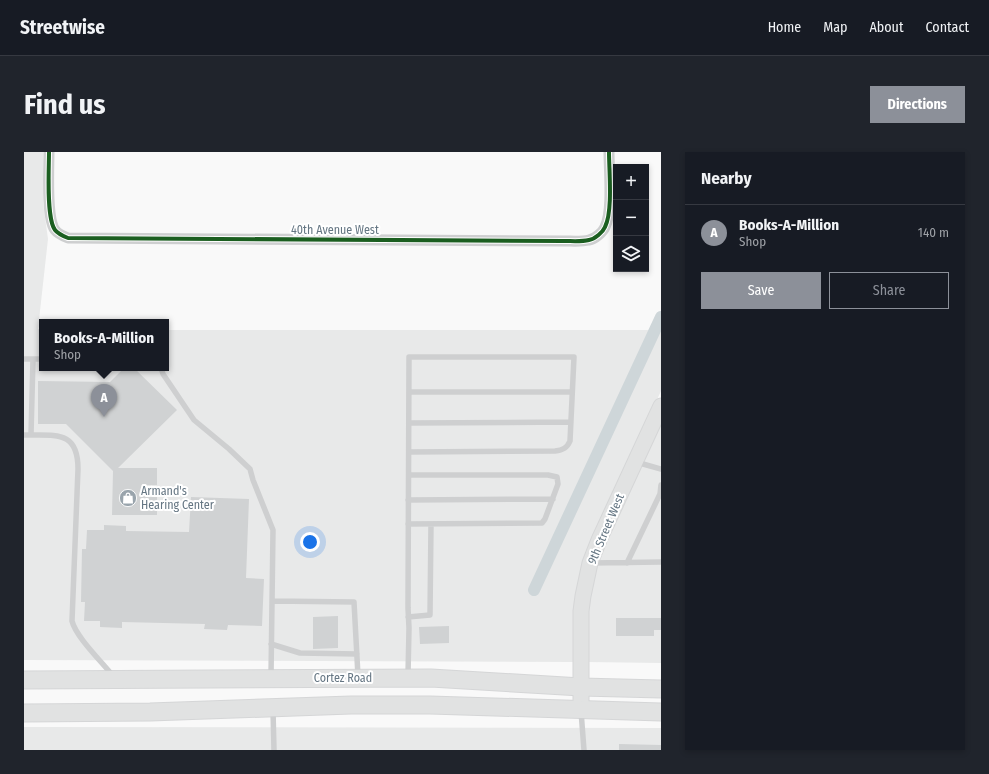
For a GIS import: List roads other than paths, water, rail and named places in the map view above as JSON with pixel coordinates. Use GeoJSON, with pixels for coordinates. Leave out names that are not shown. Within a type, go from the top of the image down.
{"type":"FeatureCollection","features":[{"type":"Feature","properties":{"kind":"main road","name":"9th Street West"},"geometry":{"type":"LineString","coordinates":[[581,709],[581,610],[590,563],[599,540],[661,406]]}},
{"type":"Feature","properties":{"kind":"main road","name":"Cortez Road"},"geometry":{"type":"LineString","coordinates":[[24,680],[431,678],[581,687],[661,689]]}},
{"type":"Feature","properties":{"kind":"main road"},"geometry":{"type":"LineString","coordinates":[[24,713],[150,712],[430,705],[661,712]]}},
{"type":"Feature","properties":{"kind":"street","name":"40th Avenue West"},"geometry":{"type":"LineString","coordinates":[[49,152],[49,203],[51,218],[53,226],[60,235],[68,238],[564,241],[590,240],[597,236],[605,227],[608,217],[609,202],[610,152]]}},
{"type":"Feature","properties":{"kind":"lane"},"geometry":{"type":"LineString","coordinates":[[408,678],[409,357],[574,357],[570,441],[568,446],[563,450],[409,452]]}},
{"type":"Feature","properties":{"kind":"lane"},"geometry":{"type":"LineString","coordinates":[[24,359],[39,359]]}},
{"type":"Feature","properties":{"kind":"lane"},"geometry":{"type":"LineString","coordinates":[[31,435],[33,359]]}},
{"type":"Feature","properties":{"kind":"lane"},"geometry":{"type":"LineString","coordinates":[[162,371],[163,374],[194,420],[229,448],[250,469],[273,530],[271,679]]}},
{"type":"Feature","properties":{"kind":"lane"},"geometry":{"type":"LineString","coordinates":[[409,392],[572,392]]}},
{"type":"Feature","properties":{"kind":"lane"},"geometry":{"type":"LineString","coordinates":[[409,423],[571,422]]}},
{"type":"Feature","properties":{"kind":"lane"},"geometry":{"type":"LineString","coordinates":[[24,435],[60,436],[70,442],[77,453],[78,469],[72,621],[81,636],[116,680]]}},
{"type":"Feature","properties":{"kind":"lane"},"geometry":{"type":"LineString","coordinates":[[635,462],[661,468]]}},
{"type":"Feature","properties":{"kind":"lane"},"geometry":{"type":"LineString","coordinates":[[408,524],[542,523],[545,519],[558,484],[557,477],[553,476],[409,475]]}},
{"type":"Feature","properties":{"kind":"lane"},"geometry":{"type":"LineString","coordinates":[[627,563],[660,494],[661,485]]}},
{"type":"Feature","properties":{"kind":"lane"},"geometry":{"type":"LineString","coordinates":[[408,500],[553,499]]}},
{"type":"Feature","properties":{"kind":"lane"},"geometry":{"type":"LineString","coordinates":[[408,617],[430,615],[432,524]]}},
{"type":"Feature","properties":{"kind":"lane"},"geometry":{"type":"LineString","coordinates":[[590,563],[661,562]]}},
{"type":"Feature","properties":{"kind":"lane"},"geometry":{"type":"LineString","coordinates":[[272,601],[354,602],[358,678]]}},
{"type":"Feature","properties":{"kind":"lane"},"geometry":{"type":"LineString","coordinates":[[271,644],[300,653],[357,654]]}},
{"type":"Feature","properties":{"kind":"lane"},"geometry":{"type":"LineString","coordinates":[[273,708],[274,750]]}},
{"type":"Feature","properties":{"kind":"lane"},"geometry":{"type":"LineString","coordinates":[[581,709],[584,750]]}},
{"type":"Feature","properties":{"kind":"waterway"},"geometry":{"type":"LineString","coordinates":[[534,590],[661,317]]}},
{"type":"Feature","properties":{"kind":"place","name":"Books-A-Million"},"geometry":{"type":"Point","coordinates":[104,417]}},
{"type":"Feature","properties":{"kind":"place","name":"Armand's Hearing Center"},"geometry":{"type":"Point","coordinates":[128,498]}}]}
